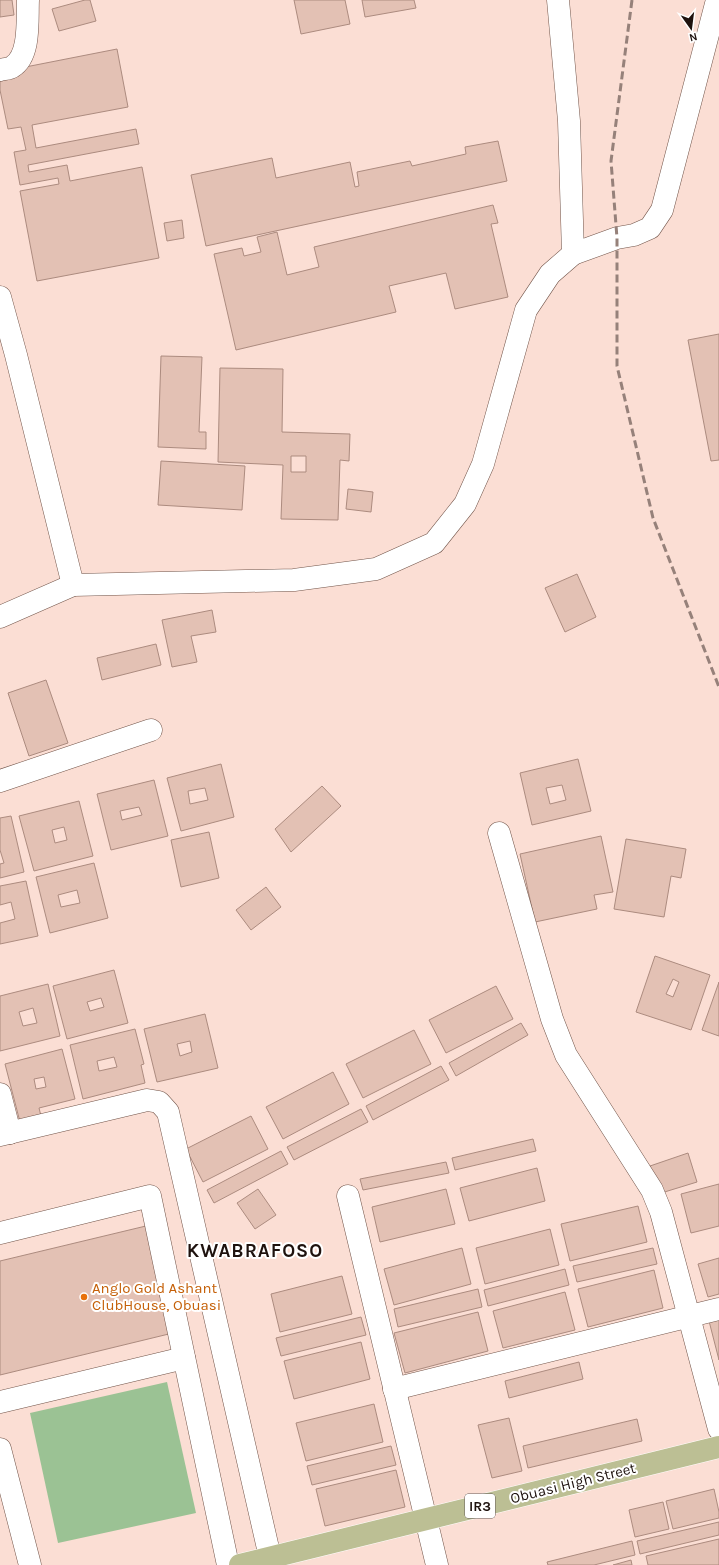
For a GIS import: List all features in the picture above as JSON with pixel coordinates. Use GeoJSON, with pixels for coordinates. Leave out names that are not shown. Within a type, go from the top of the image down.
{"type":"FeatureCollection","features":[{"type":"Feature","properties":{"kind":"main road","name":"Obuasi High Street"},"geometry":{"type":"LineString","coordinates":[[240,1565],[719,1447]]}},
{"type":"Feature","properties":{"kind":"street"},"geometry":{"type":"LineString","coordinates":[[0,70],[12,67],[22,58],[26,48],[28,0]]}},
{"type":"Feature","properties":{"kind":"street"},"geometry":{"type":"LineString","coordinates":[[558,0],[569,121],[573,254]]}},
{"type":"Feature","properties":{"kind":"street"},"geometry":{"type":"LineString","coordinates":[[0,617],[73,585],[294,580],[376,569],[434,543],[466,504],[482,464],[526,310],[550,274],[573,254],[617,238],[634,235],[650,228],[662,210],[717,0]]}},
{"type":"Feature","properties":{"kind":"street"},"geometry":{"type":"LineString","coordinates":[[0,297],[16,355],[73,585]]}},
{"type":"Feature","properties":{"kind":"street"},"geometry":{"type":"LineString","coordinates":[[0,781],[151,730]]}},
{"type":"Feature","properties":{"kind":"street"},"geometry":{"type":"LineString","coordinates":[[499,833],[552,1019],[563,1048],[652,1190],[661,1212],[719,1429]]}},
{"type":"Feature","properties":{"kind":"street"},"geometry":{"type":"LineString","coordinates":[[0,1094],[5,1134],[147,1100],[159,1102],[168,1112],[270,1558]]}},
{"type":"Feature","properties":{"kind":"street"},"geometry":{"type":"LineString","coordinates":[[0,1233],[150,1196],[228,1565]]}},
{"type":"Feature","properties":{"kind":"street"},"geometry":{"type":"LineString","coordinates":[[348,1196],[437,1565]]}},
{"type":"Feature","properties":{"kind":"street"},"geometry":{"type":"LineString","coordinates":[[394,1390],[719,1309]]}},
{"type":"Feature","properties":{"kind":"street"},"geometry":{"type":"LineString","coordinates":[[0,1402],[184,1358]]}},
{"type":"Feature","properties":{"kind":"street"},"geometry":{"type":"LineString","coordinates":[[0,1449],[30,1565]]}},
{"type":"Feature","properties":{"kind":"green space"},"geometry":{"type":"Polygon","coordinates":[[[167,1382],[196,1513],[58,1543],[30,1413],[167,1382]]]}},
{"type":"Feature","properties":{"kind":"building"},"geometry":{"type":"Polygon","coordinates":[[[0,0],[12,0],[14,15],[0,17],[0,0]]]}},
{"type":"Feature","properties":{"kind":"building"},"geometry":{"type":"Polygon","coordinates":[[[90,0],[96,21],[59,31],[52,9],[90,0]]]}},
{"type":"Feature","properties":{"kind":"building"},"geometry":{"type":"Polygon","coordinates":[[[294,0],[345,0],[350,24],[301,34],[294,0]]]}},
{"type":"Feature","properties":{"kind":"building"},"geometry":{"type":"Polygon","coordinates":[[[362,0],[414,0],[416,8],[365,17],[362,0]]]}},
{"type":"Feature","properties":{"kind":"building"},"geometry":{"type":"Polygon","coordinates":[[[117,49],[128,107],[32,125],[36,148],[136,129],[139,144],[28,165],[29,172],[67,165],[70,181],[142,167],[159,258],[37,281],[20,191],[59,184],[58,178],[20,185],[14,152],[26,150],[21,127],[8,129],[0,90],[0,72],[117,49]]]}},
{"type":"Feature","properties":{"kind":"building"},"geometry":{"type":"Polygon","coordinates":[[[498,141],[507,181],[206,246],[191,175],[272,158],[276,178],[350,162],[355,187],[359,186],[357,172],[410,161],[412,166],[466,154],[465,147],[498,141]]]}},
{"type":"Feature","properties":{"kind":"building"},"geometry":{"type":"Polygon","coordinates":[[[493,205],[498,223],[491,224],[508,297],[455,309],[446,273],[389,286],[396,312],[236,350],[214,254],[242,248],[244,256],[261,252],[257,237],[277,232],[287,275],[319,267],[314,247],[493,205]]]}},
{"type":"Feature","properties":{"kind":"building"},"geometry":{"type":"Polygon","coordinates":[[[182,220],[184,238],[167,241],[164,223],[182,220]]]}},
{"type":"Feature","properties":{"kind":"building"},"geometry":{"type":"Polygon","coordinates":[[[719,334],[719,460],[711,461],[688,340],[719,334]]]}},
{"type":"Feature","properties":{"kind":"building"},"geometry":{"type":"Polygon","coordinates":[[[161,356],[202,357],[199,432],[206,432],[206,449],[158,447],[161,356]]]}},
{"type":"Feature","properties":{"kind":"building"},"geometry":{"type":"Polygon","coordinates":[[[220,368],[283,369],[282,432],[350,434],[349,461],[340,460],[338,520],[281,519],[283,465],[218,462],[220,368]],[[291,456],[291,472],[306,472],[306,456],[291,456]]]}},
{"type":"Feature","properties":{"kind":"building"},"geometry":{"type":"Polygon","coordinates":[[[161,461],[245,466],[242,510],[158,505],[161,461]]]}},
{"type":"Feature","properties":{"kind":"building"},"geometry":{"type":"Polygon","coordinates":[[[348,489],[373,492],[371,512],[346,509],[348,489]]]}},
{"type":"Feature","properties":{"kind":"building"},"geometry":{"type":"Polygon","coordinates":[[[577,574],[596,617],[565,632],[545,588],[577,574]]]}},
{"type":"Feature","properties":{"kind":"building"},"geometry":{"type":"Polygon","coordinates":[[[212,610],[216,632],[191,636],[197,662],[172,667],[162,620],[212,610]]]}},
{"type":"Feature","properties":{"kind":"building"},"geometry":{"type":"Polygon","coordinates":[[[156,644],[161,665],[102,680],[97,658],[156,644]]]}},
{"type":"Feature","properties":{"kind":"building"},"geometry":{"type":"Polygon","coordinates":[[[46,680],[68,743],[29,756],[8,693],[46,680]]]}},
{"type":"Feature","properties":{"kind":"building"},"geometry":{"type":"Polygon","coordinates":[[[578,759],[591,811],[532,825],[520,773],[578,759]],[[562,785],[546,788],[550,804],[566,800],[562,785]]]}},
{"type":"Feature","properties":{"kind":"building"},"geometry":{"type":"Polygon","coordinates":[[[221,764],[234,817],[181,831],[167,778],[221,764]],[[205,788],[188,791],[190,804],[208,800],[205,788]]]}},
{"type":"Feature","properties":{"kind":"building"},"geometry":{"type":"Polygon","coordinates":[[[154,780],[168,836],[111,850],[97,794],[154,780]],[[139,807],[120,811],[122,820],[142,815],[139,807]]]}},
{"type":"Feature","properties":{"kind":"building"},"geometry":{"type":"Polygon","coordinates":[[[322,786],[341,806],[291,852],[275,829],[322,786]]]}},
{"type":"Feature","properties":{"kind":"building"},"geometry":{"type":"Polygon","coordinates":[[[79,801],[93,856],[34,871],[19,816],[79,801]],[[64,827],[52,830],[55,843],[67,840],[64,827]]]}},
{"type":"Feature","properties":{"kind":"building"},"geometry":{"type":"Polygon","coordinates":[[[11,816],[24,872],[0,878],[0,864],[4,863],[0,850],[0,818],[11,816]]]}},
{"type":"Feature","properties":{"kind":"building"},"geometry":{"type":"Polygon","coordinates":[[[209,832],[219,878],[181,887],[171,840],[209,832]]]}},
{"type":"Feature","properties":{"kind":"building"},"geometry":{"type":"Polygon","coordinates":[[[601,836],[613,892],[594,895],[597,909],[535,922],[520,854],[601,836]]]}},
{"type":"Feature","properties":{"kind":"building"},"geometry":{"type":"Polygon","coordinates":[[[626,839],[686,849],[681,878],[671,876],[664,917],[614,909],[626,839]]]}},
{"type":"Feature","properties":{"kind":"building"},"geometry":{"type":"Polygon","coordinates":[[[94,863],[108,918],[50,933],[36,877],[94,863]],[[77,890],[58,895],[61,907],[80,903],[77,890]]]}},
{"type":"Feature","properties":{"kind":"building"},"geometry":{"type":"Polygon","coordinates":[[[26,881],[38,936],[0,944],[0,923],[15,919],[11,902],[0,905],[0,886],[26,881]]]}},
{"type":"Feature","properties":{"kind":"building"},"geometry":{"type":"Polygon","coordinates":[[[266,887],[281,907],[251,930],[236,910],[266,887]]]}},
{"type":"Feature","properties":{"kind":"building"},"geometry":{"type":"Polygon","coordinates":[[[655,956],[710,975],[691,1030],[636,1012],[655,956]],[[673,979],[666,994],[673,997],[679,982],[673,979]]]}},
{"type":"Feature","properties":{"kind":"building"},"geometry":{"type":"Polygon","coordinates":[[[114,970],[128,1023],[67,1039],[53,986],[114,970]],[[101,998],[87,1002],[90,1011],[104,1007],[101,998]]]}},
{"type":"Feature","properties":{"kind":"building"},"geometry":{"type":"Polygon","coordinates":[[[719,982],[719,1036],[702,1030],[719,982]]]}},
{"type":"Feature","properties":{"kind":"building"},"geometry":{"type":"Polygon","coordinates":[[[48,984],[60,1036],[0,1051],[0,996],[48,984]],[[33,1008],[19,1012],[23,1026],[37,1023],[33,1008]]]}},
{"type":"Feature","properties":{"kind":"building"},"geometry":{"type":"Polygon","coordinates":[[[496,986],[513,1019],[446,1053],[429,1020],[496,986]]]}},
{"type":"Feature","properties":{"kind":"building"},"geometry":{"type":"Polygon","coordinates":[[[205,1014],[218,1068],[157,1082],[144,1029],[205,1014]],[[190,1041],[177,1044],[180,1056],[192,1052],[190,1041]]]}},
{"type":"Feature","properties":{"kind":"building"},"geometry":{"type":"Polygon","coordinates":[[[521,1023],[528,1035],[456,1076],[449,1063],[521,1023]]]}},
{"type":"Feature","properties":{"kind":"building"},"geometry":{"type":"Polygon","coordinates":[[[135,1029],[144,1064],[141,1065],[145,1083],[83,1099],[70,1045],[135,1029]],[[114,1057],[97,1061],[99,1071],[117,1067],[114,1057]]]}},
{"type":"Feature","properties":{"kind":"building"},"geometry":{"type":"Polygon","coordinates":[[[414,1030],[431,1064],[363,1098],[346,1064],[414,1030]]]}},
{"type":"Feature","properties":{"kind":"building"},"geometry":{"type":"Polygon","coordinates":[[[62,1049],[75,1099],[39,1108],[41,1116],[20,1122],[5,1064],[62,1049]],[[44,1077],[34,1079],[36,1089],[46,1087],[44,1077]]]}},
{"type":"Feature","properties":{"kind":"building"},"geometry":{"type":"Polygon","coordinates":[[[441,1066],[449,1080],[373,1120],[366,1106],[441,1066]]]}},
{"type":"Feature","properties":{"kind":"building"},"geometry":{"type":"Polygon","coordinates":[[[333,1072],[349,1104],[283,1139],[266,1107],[333,1072]]]}},
{"type":"Feature","properties":{"kind":"building"},"geometry":{"type":"Polygon","coordinates":[[[361,1109],[368,1122],[294,1160],[287,1147],[361,1109]]]}},
{"type":"Feature","properties":{"kind":"building"},"geometry":{"type":"Polygon","coordinates":[[[251,1116],[268,1149],[203,1182],[186,1149],[251,1116]]]}},
{"type":"Feature","properties":{"kind":"building"},"geometry":{"type":"Polygon","coordinates":[[[533,1139],[536,1151],[455,1170],[452,1158],[533,1139]]]}},
{"type":"Feature","properties":{"kind":"building"},"geometry":{"type":"Polygon","coordinates":[[[281,1151],[288,1164],[214,1203],[207,1190],[281,1151]]]}},
{"type":"Feature","properties":{"kind":"building"},"geometry":{"type":"Polygon","coordinates":[[[688,1153],[697,1182],[658,1194],[650,1166],[688,1153]]]}},
{"type":"Feature","properties":{"kind":"building"},"geometry":{"type":"Polygon","coordinates":[[[446,1162],[449,1173],[363,1190],[360,1179],[446,1162]]]}},
{"type":"Feature","properties":{"kind":"building"},"geometry":{"type":"Polygon","coordinates":[[[537,1168],[545,1201],[469,1221],[460,1188],[537,1168]]]}},
{"type":"Feature","properties":{"kind":"building"},"geometry":{"type":"Polygon","coordinates":[[[719,1184],[719,1226],[691,1233],[681,1194],[719,1184]]]}},
{"type":"Feature","properties":{"kind":"building"},"geometry":{"type":"Polygon","coordinates":[[[258,1189],[276,1215],[255,1229],[237,1203],[258,1189]]]}},
{"type":"Feature","properties":{"kind":"building"},"geometry":{"type":"Polygon","coordinates":[[[446,1189],[455,1224],[380,1242],[372,1207],[446,1189]]]}},
{"type":"Feature","properties":{"kind":"building"},"geometry":{"type":"Polygon","coordinates":[[[638,1206],[647,1242],[570,1261],[561,1224],[638,1206]]]}},
{"type":"Feature","properties":{"kind":"building","name":"Anglo Gold Ashant ClubHouse, Obuasi"},"geometry":{"type":"Polygon","coordinates":[[[150,1225],[177,1332],[0,1375],[0,1261],[150,1225]]]}},
{"type":"Feature","properties":{"kind":"building"},"geometry":{"type":"Polygon","coordinates":[[[550,1229],[559,1265],[485,1284],[476,1248],[550,1229]]]}},
{"type":"Feature","properties":{"kind":"building"},"geometry":{"type":"Polygon","coordinates":[[[462,1248],[471,1284],[394,1305],[384,1269],[462,1248]]]}},
{"type":"Feature","properties":{"kind":"building"},"geometry":{"type":"Polygon","coordinates":[[[653,1248],[657,1264],[577,1282],[573,1266],[653,1248]]]}},
{"type":"Feature","properties":{"kind":"building"},"geometry":{"type":"Polygon","coordinates":[[[719,1258],[719,1294],[708,1297],[698,1264],[719,1258]]]}},
{"type":"Feature","properties":{"kind":"building"},"geometry":{"type":"Polygon","coordinates":[[[565,1269],[569,1285],[488,1306],[484,1290],[565,1269]]]}},
{"type":"Feature","properties":{"kind":"building"},"geometry":{"type":"Polygon","coordinates":[[[654,1270],[663,1308],[588,1327],[578,1289],[654,1270]]]}},
{"type":"Feature","properties":{"kind":"building"},"geometry":{"type":"Polygon","coordinates":[[[342,1276],[352,1314],[280,1332],[271,1294],[342,1276]]]}},
{"type":"Feature","properties":{"kind":"building"},"geometry":{"type":"Polygon","coordinates":[[[478,1289],[482,1307],[398,1327],[394,1309],[478,1289]]]}},
{"type":"Feature","properties":{"kind":"building"},"geometry":{"type":"Polygon","coordinates":[[[565,1292],[575,1330],[503,1348],[493,1311],[565,1292]]]}},
{"type":"Feature","properties":{"kind":"building"},"geometry":{"type":"Polygon","coordinates":[[[478,1312],[488,1351],[405,1373],[394,1333],[478,1312]]]}},
{"type":"Feature","properties":{"kind":"building"},"geometry":{"type":"Polygon","coordinates":[[[361,1317],[366,1335],[281,1356],[276,1338],[361,1317]]]}},
{"type":"Feature","properties":{"kind":"building"},"geometry":{"type":"Polygon","coordinates":[[[719,1319],[719,1360],[709,1321],[719,1319]]]}},
{"type":"Feature","properties":{"kind":"building"},"geometry":{"type":"Polygon","coordinates":[[[361,1342],[370,1379],[294,1399],[284,1361],[361,1342]]]}},
{"type":"Feature","properties":{"kind":"building"},"geometry":{"type":"Polygon","coordinates":[[[579,1362],[583,1379],[509,1398],[505,1381],[579,1362]]]}},
{"type":"Feature","properties":{"kind":"building"},"geometry":{"type":"Polygon","coordinates":[[[374,1404],[383,1442],[306,1461],[296,1423],[374,1404]]]}},
{"type":"Feature","properties":{"kind":"building"},"geometry":{"type":"Polygon","coordinates":[[[509,1418],[522,1471],[492,1478],[478,1425],[509,1418]]]}},
{"type":"Feature","properties":{"kind":"building"},"geometry":{"type":"Polygon","coordinates":[[[637,1419],[642,1441],[528,1468],[523,1446],[637,1419]]]}},
{"type":"Feature","properties":{"kind":"building"},"geometry":{"type":"Polygon","coordinates":[[[391,1446],[396,1465],[312,1485],[307,1466],[391,1446]]]}},
{"type":"Feature","properties":{"kind":"building"},"geometry":{"type":"Polygon","coordinates":[[[396,1470],[405,1507],[325,1526],[316,1489],[396,1470]]]}},
{"type":"Feature","properties":{"kind":"building"},"geometry":{"type":"Polygon","coordinates":[[[714,1489],[719,1518],[673,1529],[666,1501],[714,1489]]]}},
{"type":"Feature","properties":{"kind":"building"},"geometry":{"type":"Polygon","coordinates":[[[663,1502],[669,1529],[635,1537],[629,1510],[663,1502]]]}},
{"type":"Feature","properties":{"kind":"building"},"geometry":{"type":"Polygon","coordinates":[[[719,1522],[719,1535],[640,1554],[637,1541],[719,1522]]]}},
{"type":"Feature","properties":{"kind":"building"},"geometry":{"type":"Polygon","coordinates":[[[719,1539],[719,1565],[648,1565],[646,1556],[719,1539]]]}},
{"type":"Feature","properties":{"kind":"building"},"geometry":{"type":"Polygon","coordinates":[[[632,1541],[635,1555],[594,1565],[548,1565],[547,1562],[632,1541]]]}},
{"type":"Feature","properties":{"kind":"building"},"geometry":{"type":"Polygon","coordinates":[[[631,1560],[632,1565],[613,1565],[631,1560]]]}},
{"type":"Feature","properties":{"kind":"railway"},"geometry":{"type":"LineString","coordinates":[[632,0],[611,161],[617,238],[617,366],[653,518],[719,687]]}},
{"type":"Feature","properties":{"kind":"place","name":"Anglo Gold Ashant ClubHouse, Obuasi"},"geometry":{"type":"Point","coordinates":[84,1297]}},
{"type":"Feature","properties":{"kind":"district","name":"KWABRAFOSO"},"geometry":{"type":"Point","coordinates":[255,1250]}}]}
